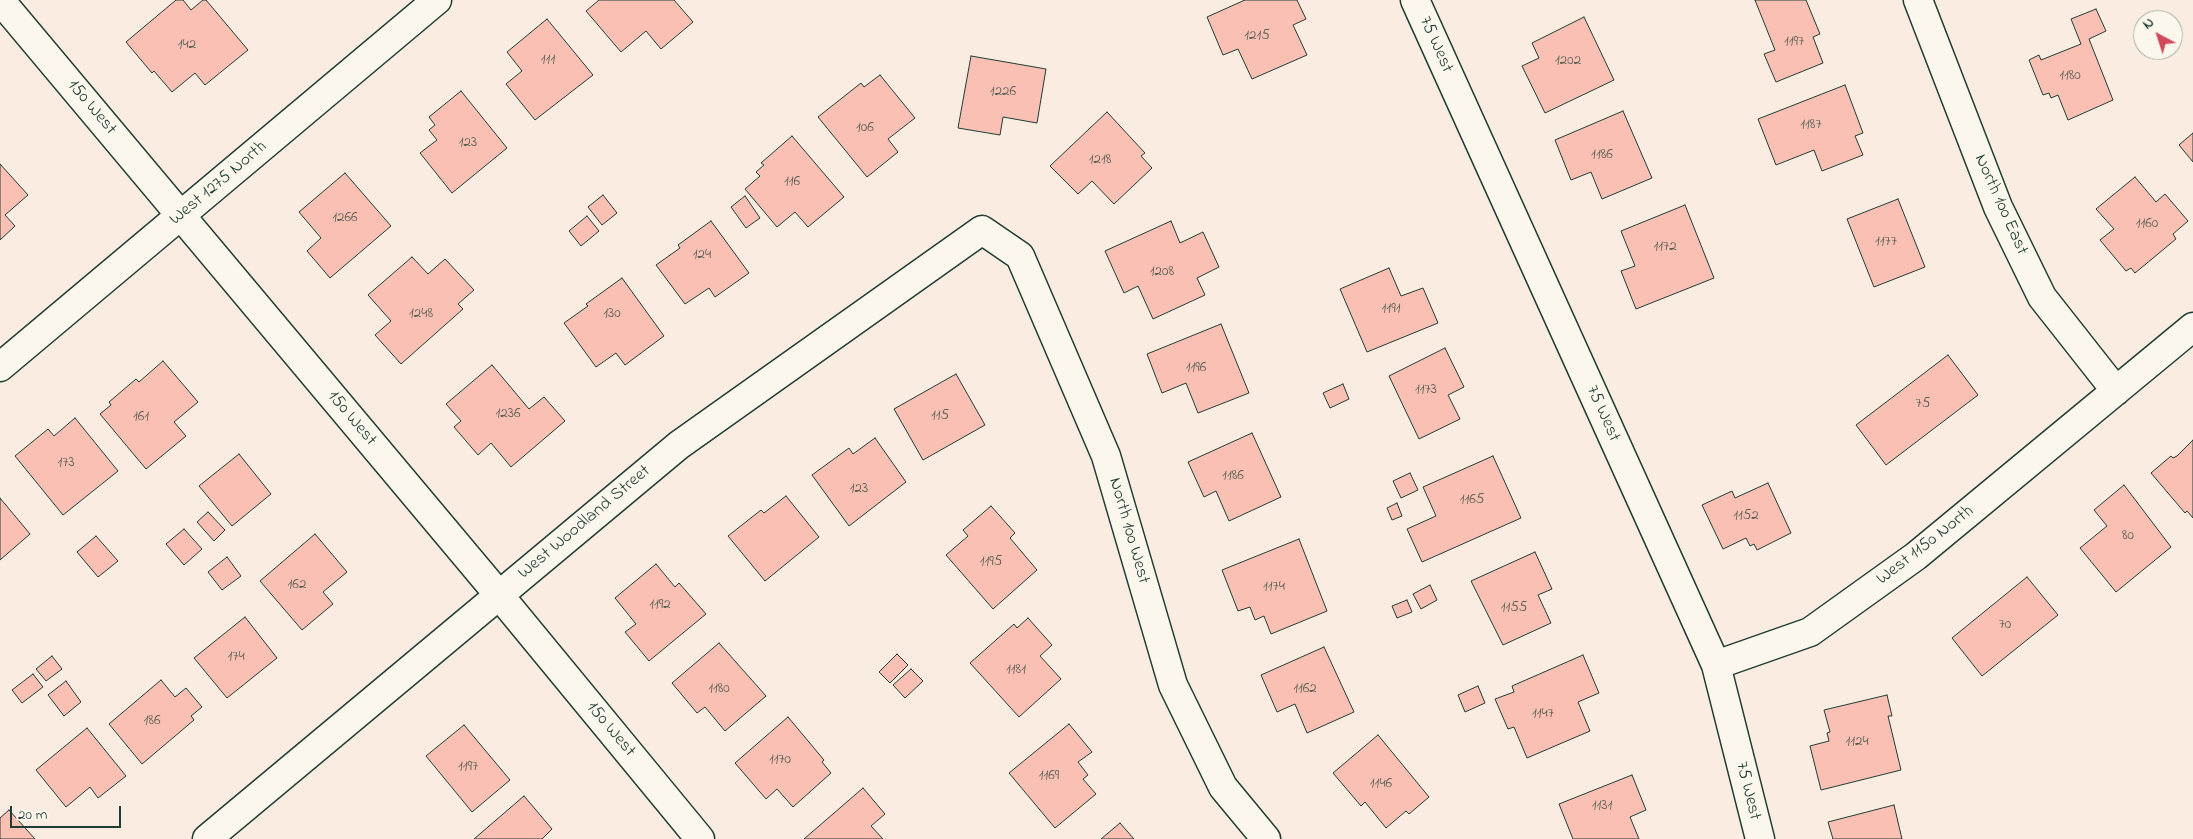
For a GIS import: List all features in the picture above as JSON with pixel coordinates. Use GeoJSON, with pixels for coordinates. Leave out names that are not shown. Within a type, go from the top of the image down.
{"type":"FeatureCollection","features":[{"type":"Feature","properties":{"kind":"street","name":"150 West"},"geometry":{"type":"LineString","coordinates":[[0,0],[499,595],[700,839]]}},
{"type":"Feature","properties":{"kind":"street","name":"West 1275 North"},"geometry":{"type":"LineString","coordinates":[[0,367],[437,0]]}},
{"type":"Feature","properties":{"kind":"street","name":"75 West"},"geometry":{"type":"LineString","coordinates":[[1415,0],[1716,665],[1760,839]]}},
{"type":"Feature","properties":{"kind":"street","name":"North 100 East"},"geometry":{"type":"LineString","coordinates":[[1918,0],[1998,207],[2042,297],[2116,391]]}},
{"type":"Feature","properties":{"kind":"street","name":"West Woodland Street"},"geometry":{"type":"LineString","coordinates":[[207,839],[679,445],[982,230]]}},
{"type":"Feature","properties":{"kind":"street","name":"North 100 West"},"geometry":{"type":"LineString","coordinates":[[982,230],[1020,256],[1106,456],[1173,685],[1223,787],[1266,839]]}},
{"type":"Feature","properties":{"kind":"street","name":"West 1150 North"},"geometry":{"type":"LineString","coordinates":[[1716,665],[1810,632],[1916,556],[2193,327]]}},
{"type":"Feature","properties":{"kind":"building"},"geometry":{"type":"Polygon","coordinates":[[[176,0],[183,0],[191,10],[203,0],[206,0],[248,50],[205,85],[195,73],[172,92],[154,71],[152,73],[126,42],[176,0]]]}},
{"type":"Feature","properties":{"kind":"building"},"geometry":{"type":"Polygon","coordinates":[[[599,0],[674,0],[693,22],[661,49],[646,31],[621,52],[586,11],[599,0]]]}},
{"type":"Feature","properties":{"kind":"building"},"geometry":{"type":"Polygon","coordinates":[[[1245,0],[1297,0],[1306,19],[1293,25],[1307,55],[1252,79],[1238,49],[1223,55],[1207,17],[1245,0]]]}},
{"type":"Feature","properties":{"kind":"building"},"geometry":{"type":"Polygon","coordinates":[[[1755,0],[1806,0],[1820,34],[1813,37],[1823,63],[1776,82],[1764,54],[1775,50],[1755,0]]]}},
{"type":"Feature","properties":{"kind":"building"},"geometry":{"type":"Polygon","coordinates":[[[2096,9],[2106,31],[2089,39],[2113,100],[2068,120],[2058,95],[2051,98],[2049,93],[2043,95],[2029,60],[2039,55],[2041,60],[2081,44],[2071,19],[2096,9]]]}},
{"type":"Feature","properties":{"kind":"building"},"geometry":{"type":"Polygon","coordinates":[[[1584,17],[1614,80],[1545,113],[1522,66],[1539,58],[1532,43],[1584,17]]]}},
{"type":"Feature","properties":{"kind":"building"},"geometry":{"type":"Polygon","coordinates":[[[547,19],[593,75],[535,120],[506,84],[522,71],[507,52],[547,19]]]}},
{"type":"Feature","properties":{"kind":"building"},"geometry":{"type":"Polygon","coordinates":[[[971,56],[1046,69],[1037,123],[1003,117],[1000,135],[958,128],[971,56]]]}},
{"type":"Feature","properties":{"kind":"building"},"geometry":{"type":"Polygon","coordinates":[[[880,75],[915,118],[888,139],[898,152],[867,177],[818,117],[861,83],[864,87],[880,75]]]}},
{"type":"Feature","properties":{"kind":"building"},"geometry":{"type":"Polygon","coordinates":[[[1845,85],[1863,133],[1855,136],[1863,155],[1822,171],[1814,150],[1776,165],[1758,119],[1845,85]]]}},
{"type":"Feature","properties":{"kind":"building"},"geometry":{"type":"Polygon","coordinates":[[[461,91],[507,148],[452,193],[420,153],[437,140],[429,130],[435,125],[429,117],[461,91]]]}},
{"type":"Feature","properties":{"kind":"building"},"geometry":{"type":"Polygon","coordinates":[[[1623,111],[1652,178],[1602,199],[1591,172],[1571,180],[1555,140],[1623,111]]]}},
{"type":"Feature","properties":{"kind":"building"},"geometry":{"type":"Polygon","coordinates":[[[1107,112],[1145,153],[1141,156],[1152,168],[1114,204],[1092,181],[1078,194],[1050,166],[1107,112]]]}},
{"type":"Feature","properties":{"kind":"building"},"geometry":{"type":"Polygon","coordinates":[[[2193,133],[2193,162],[2179,145],[2193,133]]]}},
{"type":"Feature","properties":{"kind":"building"},"geometry":{"type":"Polygon","coordinates":[[[792,136],[844,197],[808,227],[795,212],[777,227],[745,189],[760,176],[756,172],[764,165],[761,163],[792,136]]]}},
{"type":"Feature","properties":{"kind":"building"},"geometry":{"type":"Polygon","coordinates":[[[0,164],[28,195],[5,215],[15,226],[0,240],[0,164]]]}},
{"type":"Feature","properties":{"kind":"building"},"geometry":{"type":"Polygon","coordinates":[[[345,173],[391,226],[330,278],[307,251],[321,238],[299,212],[345,173]]]}},
{"type":"Feature","properties":{"kind":"building"},"geometry":{"type":"Polygon","coordinates":[[[2135,177],[2156,202],[2165,194],[2188,221],[2173,234],[2176,239],[2135,273],[2131,268],[2126,271],[2100,240],[2114,229],[2096,209],[2135,177]]]}},
{"type":"Feature","properties":{"kind":"building"},"geometry":{"type":"Polygon","coordinates":[[[603,195],[617,213],[602,225],[588,207],[603,195]]]}},
{"type":"Feature","properties":{"kind":"building"},"geometry":{"type":"Polygon","coordinates":[[[745,196],[760,218],[746,228],[731,207],[745,196]]]}},
{"type":"Feature","properties":{"kind":"building"},"geometry":{"type":"Polygon","coordinates":[[[1898,199],[1925,267],[1874,287],[1847,219],[1898,199]]]}},
{"type":"Feature","properties":{"kind":"building"},"geometry":{"type":"Polygon","coordinates":[[[1685,205],[1714,278],[1636,309],[1621,271],[1635,266],[1621,231],[1685,205]]]}},
{"type":"Feature","properties":{"kind":"building"},"geometry":{"type":"Polygon","coordinates":[[[587,216],[599,231],[581,246],[569,231],[587,216]]]}},
{"type":"Feature","properties":{"kind":"building"},"geometry":{"type":"Polygon","coordinates":[[[711,221],[749,273],[715,297],[709,288],[685,304],[656,265],[680,248],[678,245],[711,221]]]}},
{"type":"Feature","properties":{"kind":"building"},"geometry":{"type":"Polygon","coordinates":[[[1171,221],[1180,243],[1203,232],[1219,267],[1197,278],[1205,295],[1153,319],[1138,286],[1124,293],[1105,251],[1171,221]]]}},
{"type":"Feature","properties":{"kind":"building"},"geometry":{"type":"Polygon","coordinates":[[[412,257],[428,274],[445,259],[474,290],[458,304],[463,309],[401,364],[375,335],[391,321],[368,295],[412,257]]]}},
{"type":"Feature","properties":{"kind":"building"},"geometry":{"type":"Polygon","coordinates":[[[1389,268],[1401,296],[1423,288],[1438,323],[1367,352],[1340,289],[1389,268]]]}},
{"type":"Feature","properties":{"kind":"building"},"geometry":{"type":"Polygon","coordinates":[[[622,278],[664,336],[625,365],[616,353],[596,367],[564,323],[588,306],[586,304],[622,278]]]}},
{"type":"Feature","properties":{"kind":"building"},"geometry":{"type":"Polygon","coordinates":[[[1221,324],[1249,393],[1198,413],[1186,383],[1162,393],[1147,354],[1221,324]]]}},
{"type":"Feature","properties":{"kind":"building"},"geometry":{"type":"Polygon","coordinates":[[[1445,348],[1464,387],[1448,395],[1460,419],[1419,439],[1389,376],[1445,348]]]}},
{"type":"Feature","properties":{"kind":"building"},"geometry":{"type":"Polygon","coordinates":[[[1948,355],[1978,395],[1886,465],[1856,425],[1948,355]]]}},
{"type":"Feature","properties":{"kind":"building"},"geometry":{"type":"Polygon","coordinates":[[[163,361],[198,402],[174,422],[186,436],[146,469],[100,414],[111,405],[109,402],[136,379],[139,382],[163,361]]]}},
{"type":"Feature","properties":{"kind":"building"},"geometry":{"type":"Polygon","coordinates":[[[492,365],[529,409],[544,397],[565,421],[511,467],[491,443],[478,455],[454,427],[461,421],[446,404],[492,365]]]}},
{"type":"Feature","properties":{"kind":"building"},"geometry":{"type":"Polygon","coordinates":[[[956,374],[985,425],[923,460],[894,409],[956,374]]]}},
{"type":"Feature","properties":{"kind":"building"},"geometry":{"type":"Polygon","coordinates":[[[1343,384],[1349,399],[1330,408],[1323,393],[1343,384]]]}},
{"type":"Feature","properties":{"kind":"building"},"geometry":{"type":"Polygon","coordinates":[[[75,418],[118,471],[63,515],[15,456],[48,429],[54,436],[75,418]]]}},
{"type":"Feature","properties":{"kind":"building"},"geometry":{"type":"Polygon","coordinates":[[[1252,433],[1281,497],[1229,521],[1216,491],[1204,497],[1188,462],[1252,433]]]}},
{"type":"Feature","properties":{"kind":"building"},"geometry":{"type":"Polygon","coordinates":[[[875,438],[906,482],[849,526],[812,475],[849,448],[853,454],[875,438]]]}},
{"type":"Feature","properties":{"kind":"building"},"geometry":{"type":"Polygon","coordinates":[[[2193,440],[2193,518],[2187,511],[2185,513],[2151,473],[2171,456],[2173,458],[2177,456],[2193,440]]]}},
{"type":"Feature","properties":{"kind":"building"},"geometry":{"type":"Polygon","coordinates":[[[239,454],[271,494],[232,526],[199,486],[239,454]]]}},
{"type":"Feature","properties":{"kind":"building"},"geometry":{"type":"Polygon","coordinates":[[[1493,456],[1521,518],[1422,562],[1407,529],[1436,516],[1423,487],[1493,456]]]}},
{"type":"Feature","properties":{"kind":"building"},"geometry":{"type":"Polygon","coordinates":[[[1410,473],[1418,490],[1401,498],[1393,481],[1410,473]]]}},
{"type":"Feature","properties":{"kind":"building"},"geometry":{"type":"Polygon","coordinates":[[[1768,483],[1791,533],[1757,550],[1754,544],[1750,546],[1746,538],[1723,549],[1702,505],[1732,491],[1735,498],[1768,483]]]}},
{"type":"Feature","properties":{"kind":"building"},"geometry":{"type":"Polygon","coordinates":[[[2124,485],[2171,547],[2116,592],[2080,548],[2107,526],[2094,510],[2124,485]]]}},
{"type":"Feature","properties":{"kind":"building"},"geometry":{"type":"Polygon","coordinates":[[[786,496],[819,537],[765,581],[728,536],[761,510],[764,513],[786,496]]]}},
{"type":"Feature","properties":{"kind":"building"},"geometry":{"type":"Polygon","coordinates":[[[0,498],[30,534],[0,560],[0,498]]]}},
{"type":"Feature","properties":{"kind":"building"},"geometry":{"type":"Polygon","coordinates":[[[1397,503],[1402,516],[1392,520],[1387,508],[1397,503]]]}},
{"type":"Feature","properties":{"kind":"building"},"geometry":{"type":"Polygon","coordinates":[[[991,506],[1015,533],[1010,538],[1037,570],[993,609],[946,555],[968,536],[963,530],[991,506]]]}},
{"type":"Feature","properties":{"kind":"building"},"geometry":{"type":"Polygon","coordinates":[[[208,512],[225,530],[214,541],[197,522],[208,512]]]}},
{"type":"Feature","properties":{"kind":"building"},"geometry":{"type":"Polygon","coordinates":[[[184,529],[202,549],[184,565],[166,544],[184,529]]]}},
{"type":"Feature","properties":{"kind":"building"},"geometry":{"type":"Polygon","coordinates":[[[315,534],[347,572],[323,592],[333,604],[302,630],[260,581],[315,534]]]}},
{"type":"Feature","properties":{"kind":"building"},"geometry":{"type":"Polygon","coordinates":[[[96,536],[118,561],[98,577],[77,552],[96,536]]]}},
{"type":"Feature","properties":{"kind":"building"},"geometry":{"type":"Polygon","coordinates":[[[1299,539],[1327,611],[1271,634],[1264,616],[1255,620],[1250,607],[1238,611],[1222,570],[1299,539]]]}},
{"type":"Feature","properties":{"kind":"building"},"geometry":{"type":"Polygon","coordinates":[[[1535,552],[1552,589],[1538,595],[1551,623],[1503,645],[1471,581],[1535,552]]]}},
{"type":"Feature","properties":{"kind":"building"},"geometry":{"type":"Polygon","coordinates":[[[227,557],[241,576],[222,590],[208,572],[227,557]]]}},
{"type":"Feature","properties":{"kind":"building"},"geometry":{"type":"Polygon","coordinates":[[[656,564],[675,587],[679,583],[706,614],[649,661],[625,632],[636,624],[615,598],[656,564]]]}},
{"type":"Feature","properties":{"kind":"building"},"geometry":{"type":"Polygon","coordinates":[[[2027,577],[2058,615],[1982,676],[1952,638],[2027,577]]]}},
{"type":"Feature","properties":{"kind":"building"},"geometry":{"type":"Polygon","coordinates":[[[1430,585],[1437,600],[1421,609],[1413,594],[1430,585]]]}},
{"type":"Feature","properties":{"kind":"building"},"geometry":{"type":"Polygon","coordinates":[[[1407,600],[1412,612],[1397,618],[1392,606],[1407,600]]]}},
{"type":"Feature","properties":{"kind":"building"},"geometry":{"type":"Polygon","coordinates":[[[245,617],[277,658],[227,698],[194,658],[245,617]]]}},
{"type":"Feature","properties":{"kind":"building"},"geometry":{"type":"Polygon","coordinates":[[[1028,618],[1052,645],[1040,656],[1061,679],[1019,717],[970,663],[1014,624],[1017,628],[1028,618]]]}},
{"type":"Feature","properties":{"kind":"building"},"geometry":{"type":"Polygon","coordinates":[[[719,643],[766,696],[725,731],[705,707],[697,713],[672,683],[719,643]]]}},
{"type":"Feature","properties":{"kind":"building"},"geometry":{"type":"Polygon","coordinates":[[[1324,647],[1354,712],[1307,733],[1295,704],[1277,712],[1261,675],[1324,647]]]}},
{"type":"Feature","properties":{"kind":"building"},"geometry":{"type":"Polygon","coordinates":[[[897,654],[908,665],[890,683],[879,672],[897,654]]]}},
{"type":"Feature","properties":{"kind":"building"},"geometry":{"type":"Polygon","coordinates":[[[1583,655],[1599,693],[1578,702],[1590,731],[1527,758],[1514,727],[1508,729],[1495,699],[1514,692],[1512,686],[1583,655]]]}},
{"type":"Feature","properties":{"kind":"building"},"geometry":{"type":"Polygon","coordinates":[[[52,656],[62,669],[46,681],[36,669],[52,656]]]}},
{"type":"Feature","properties":{"kind":"building"},"geometry":{"type":"Polygon","coordinates":[[[911,669],[923,681],[905,698],[893,685],[911,669]]]}},
{"type":"Feature","properties":{"kind":"building"},"geometry":{"type":"Polygon","coordinates":[[[33,674],[43,687],[22,703],[12,690],[33,674]]]}},
{"type":"Feature","properties":{"kind":"building"},"geometry":{"type":"Polygon","coordinates":[[[161,680],[175,697],[186,688],[202,707],[191,716],[194,720],[142,764],[109,724],[161,680]]]}},
{"type":"Feature","properties":{"kind":"building"},"geometry":{"type":"Polygon","coordinates":[[[66,681],[81,702],[64,716],[48,695],[66,681]]]}},
{"type":"Feature","properties":{"kind":"building"},"geometry":{"type":"Polygon","coordinates":[[[1478,686],[1485,703],[1465,712],[1458,695],[1478,686]]]}},
{"type":"Feature","properties":{"kind":"building"},"geometry":{"type":"Polygon","coordinates":[[[1887,695],[1892,716],[1888,716],[1901,770],[1821,790],[1810,746],[1829,741],[1827,733],[1830,732],[1824,710],[1887,695]]]}},
{"type":"Feature","properties":{"kind":"building"},"geometry":{"type":"Polygon","coordinates":[[[788,717],[824,760],[822,762],[831,773],[793,807],[777,789],[766,799],[735,763],[788,717]]]}},
{"type":"Feature","properties":{"kind":"building"},"geometry":{"type":"Polygon","coordinates":[[[1069,724],[1092,752],[1078,762],[1088,775],[1083,779],[1096,794],[1055,828],[1009,773],[1069,724]]]}},
{"type":"Feature","properties":{"kind":"building"},"geometry":{"type":"Polygon","coordinates":[[[464,725],[510,780],[472,812],[426,756],[464,725]]]}},
{"type":"Feature","properties":{"kind":"building"},"geometry":{"type":"Polygon","coordinates":[[[87,728],[126,776],[98,798],[90,787],[66,807],[36,770],[87,728]]]}},
{"type":"Feature","properties":{"kind":"building"},"geometry":{"type":"Polygon","coordinates":[[[1378,735],[1429,797],[1409,814],[1406,811],[1386,828],[1365,802],[1361,806],[1333,773],[1378,735]]]}},
{"type":"Feature","properties":{"kind":"building"},"geometry":{"type":"Polygon","coordinates":[[[1632,775],[1646,810],[1630,817],[1639,839],[1573,839],[1559,804],[1632,775]]]}},
{"type":"Feature","properties":{"kind":"building"},"geometry":{"type":"Polygon","coordinates":[[[863,788],[885,814],[871,826],[883,839],[804,839],[863,788]]]}},
{"type":"Feature","properties":{"kind":"building"},"geometry":{"type":"Polygon","coordinates":[[[524,796],[552,829],[542,839],[474,839],[524,796]]]}},
{"type":"Feature","properties":{"kind":"building"},"geometry":{"type":"Polygon","coordinates":[[[1894,805],[1902,839],[1833,839],[1828,822],[1894,805]]]}},
{"type":"Feature","properties":{"kind":"building"},"geometry":{"type":"Polygon","coordinates":[[[9,810],[35,839],[0,839],[0,818],[9,810]]]}},
{"type":"Feature","properties":{"kind":"building"},"geometry":{"type":"Polygon","coordinates":[[[1120,823],[1134,839],[1101,839],[1120,823]]]}}]}
